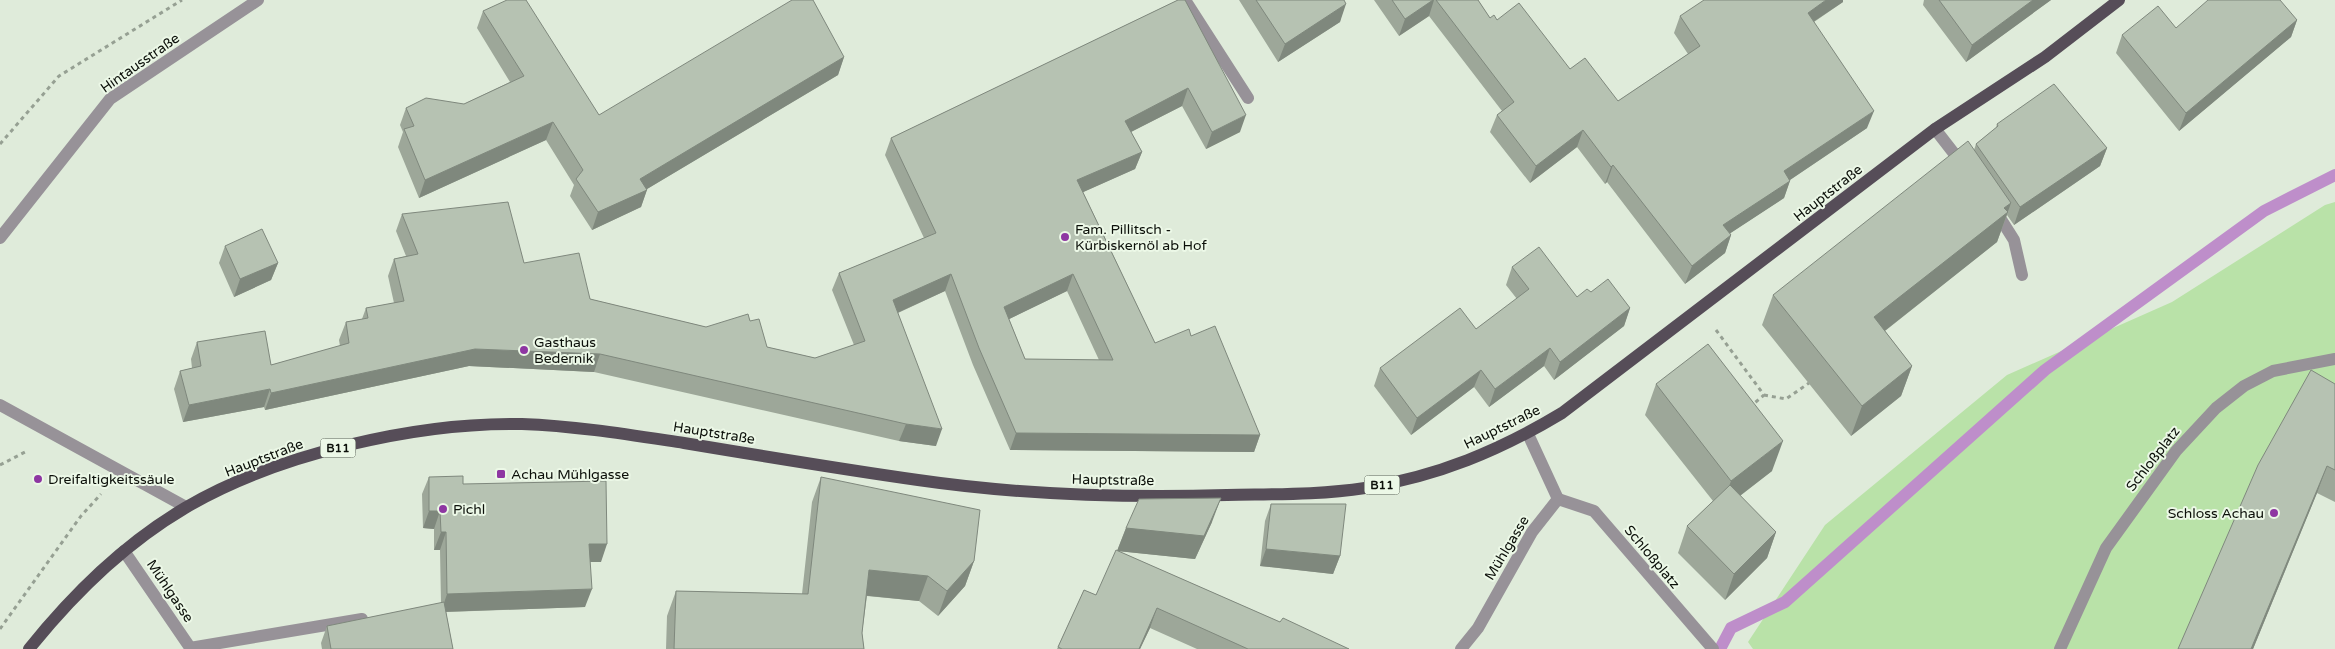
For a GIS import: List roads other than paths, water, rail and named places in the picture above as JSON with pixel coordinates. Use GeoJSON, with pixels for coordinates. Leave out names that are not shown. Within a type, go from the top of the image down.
{"type":"FeatureCollection","features":[{"type":"Feature","properties":{"kind":"main road","name":"Hauptstraße"},"geometry":{"type":"LineString","coordinates":[[29,649],[56,615],[124,551],[186,507],[234,484],[285,464],[338,448],[396,436],[498,424],[596,430],[919,480],[1010,491],[1086,496],[1273,494],[1362,489],[1409,480],[1456,466],[1494,451],[1528,434],[1576,403],[1935,129],[2045,58],[2119,0]]}},
{"type":"Feature","properties":{"kind":"street","name":"Hintausstraße"},"geometry":{"type":"LineString","coordinates":[[0,238],[110,99],[258,0]]}},
{"type":"Feature","properties":{"kind":"street"},"geometry":{"type":"LineString","coordinates":[[1185,0],[1248,98]]}},
{"type":"Feature","properties":{"kind":"street"},"geometry":{"type":"LineString","coordinates":[[1935,129],[1969,174]]}},
{"type":"Feature","properties":{"kind":"street"},"geometry":{"type":"LineString","coordinates":[[1986,196],[2014,240],[2022,275]]}},
{"type":"Feature","properties":{"kind":"street","name":"Schloßplatz"},"geometry":{"type":"LineString","coordinates":[[2060,649],[2106,548],[2176,451],[2216,408],[2244,386],[2273,371],[2335,359]]}},
{"type":"Feature","properties":{"kind":"street"},"geometry":{"type":"LineString","coordinates":[[0,405],[186,507]]}},
{"type":"Feature","properties":{"kind":"street"},"geometry":{"type":"LineString","coordinates":[[1528,434],[1558,499]]}},
{"type":"Feature","properties":{"kind":"street","name":"Schloßplatz"},"geometry":{"type":"LineString","coordinates":[[1558,499],[1594,511],[1682,615],[1714,649]]}},
{"type":"Feature","properties":{"kind":"street","name":"Mühlgasse"},"geometry":{"type":"LineString","coordinates":[[1461,649],[1478,628],[1532,532],[1558,499]]}},
{"type":"Feature","properties":{"kind":"street","name":"Mühlgasse"},"geometry":{"type":"LineString","coordinates":[[124,551],[190,648]]}},
{"type":"Feature","properties":{"kind":"street"},"geometry":{"type":"LineString","coordinates":[[190,648],[362,619]]}},
{"type":"Feature","properties":{"kind":"waterway"},"geometry":{"type":"LineString","coordinates":[[1720,649],[1731,628],[1785,602],[2045,370],[2264,211],[2335,175]]}},
{"type":"Feature","properties":{"kind":"place","name":"Fam. Pillitsch - Kürbiskernöl ab Hof"},"geometry":{"type":"Point","coordinates":[1065,237]}},
{"type":"Feature","properties":{"kind":"place","name":"Gasthaus Bedernik"},"geometry":{"type":"Point","coordinates":[524,350]}},
{"type":"Feature","properties":{"kind":"place","name":"Achau Mühlgasse"},"geometry":{"type":"Point","coordinates":[501,474]}},
{"type":"Feature","properties":{"kind":"place","name":"Dreifaltigkeitssäule"},"geometry":{"type":"Point","coordinates":[38,479]}},
{"type":"Feature","properties":{"kind":"place","name":"Pichl"},"geometry":{"type":"Point","coordinates":[443,509]}},
{"type":"Feature","properties":{"kind":"place","name":"Schloss Achau"},"geometry":{"type":"Point","coordinates":[2274,513]}}]}
